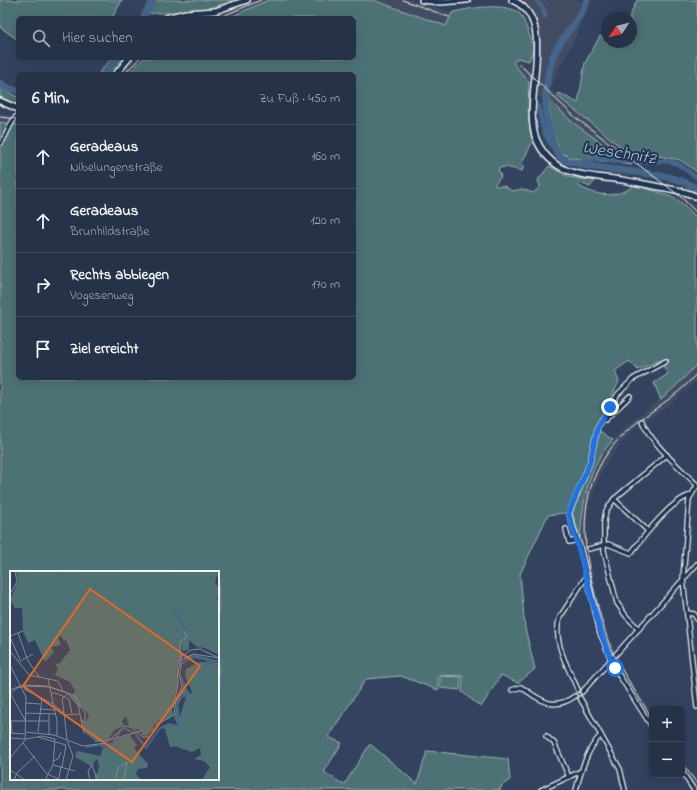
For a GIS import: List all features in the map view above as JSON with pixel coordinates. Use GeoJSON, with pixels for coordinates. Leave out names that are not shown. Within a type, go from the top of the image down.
{"type":"FeatureCollection","features":[{"type":"Feature","properties":{"kind":"main road"},"geometry":{"type":"LineString","coordinates":[[174,16],[186,13],[219,10],[247,0]]}},
{"type":"Feature","properties":{"kind":"main road"},"geometry":{"type":"LineString","coordinates":[[422,0],[440,2],[467,0]]}},
{"type":"Feature","properties":{"kind":"main road"},"geometry":{"type":"LineString","coordinates":[[512,0],[522,6],[528,13],[536,34],[537,50],[531,108],[532,123],[537,141],[548,158],[562,168],[579,175],[631,181],[679,190],[697,197]]}},
{"type":"Feature","properties":{"kind":"main road"},"geometry":{"type":"LineString","coordinates":[[118,72],[127,60]]}},
{"type":"Feature","properties":{"kind":"main road"},"geometry":{"type":"LineString","coordinates":[[0,101],[16,108]]}},
{"type":"Feature","properties":{"kind":"street"},"geometry":{"type":"LineString","coordinates":[[0,144],[4,140],[13,119],[16,116]]}},
{"type":"Feature","properties":{"kind":"street"},"geometry":{"type":"LineString","coordinates":[[649,722],[611,660],[600,633],[577,540],[568,514],[585,475],[595,444],[598,426],[618,394],[633,379],[666,361]]}},
{"type":"Feature","properties":{"kind":"street"},"geometry":{"type":"LineString","coordinates":[[602,420],[605,420],[630,396]]}},
{"type":"Feature","properties":{"kind":"street"},"geometry":{"type":"LineString","coordinates":[[642,421],[667,455],[697,486],[691,495],[683,579],[697,707]]}},
{"type":"Feature","properties":{"kind":"street"},"geometry":{"type":"LineString","coordinates":[[639,629],[626,616],[617,603],[603,545],[604,522],[606,511],[614,499],[667,455]]}},
{"type":"Feature","properties":{"kind":"street"},"geometry":{"type":"LineString","coordinates":[[589,549],[608,544],[631,553],[662,516],[685,496],[691,495]]}},
{"type":"Feature","properties":{"kind":"street"},"geometry":{"type":"LineString","coordinates":[[614,499],[648,532]]}},
{"type":"Feature","properties":{"kind":"street"},"geometry":{"type":"LineString","coordinates":[[566,529],[569,542],[577,540]]}},
{"type":"Feature","properties":{"kind":"street"},"geometry":{"type":"LineString","coordinates":[[512,690],[521,687],[547,704],[559,705],[575,696],[575,694],[580,691],[611,660],[697,564]]}},
{"type":"Feature","properties":{"kind":"street"},"geometry":{"type":"LineString","coordinates":[[580,698],[583,696],[562,652],[558,623],[560,617],[586,577]]}},
{"type":"Feature","properties":{"kind":"street"},"geometry":{"type":"LineString","coordinates":[[687,613],[694,614],[697,619]]}},
{"type":"Feature","properties":{"kind":"street"},"geometry":{"type":"LineString","coordinates":[[692,656],[697,655]]}},
{"type":"Feature","properties":{"kind":"street"},"geometry":{"type":"LineString","coordinates":[[575,696],[580,698],[620,769],[625,790]]}},
{"type":"Feature","properties":{"kind":"street"},"geometry":{"type":"LineString","coordinates":[[576,790],[581,770],[591,750],[601,735]]}},
{"type":"Feature","properties":{"kind":"street"},"geometry":{"type":"LineString","coordinates":[[546,736],[554,743],[569,777]]}},
{"type":"Feature","properties":{"kind":"street"},"geometry":{"type":"LineString","coordinates":[[541,790],[581,770]]}},
{"type":"Feature","properties":{"kind":"street"},"geometry":{"type":"LineString","coordinates":[[685,776],[694,790]]}},
{"type":"Feature","properties":{"kind":"shaded area"},"geometry":{"type":"Polygon","coordinates":[[[257,0],[268,0],[233,16],[213,16],[257,0]]]}},
{"type":"Feature","properties":{"kind":"shaded area"},"geometry":{"type":"Polygon","coordinates":[[[373,0],[411,0],[452,13],[446,26],[373,0]]]}},
{"type":"Feature","properties":{"kind":"shaded area"},"geometry":{"type":"Polygon","coordinates":[[[520,0],[582,0],[583,6],[578,33],[558,70],[550,90],[601,133],[644,163],[632,165],[571,121],[558,109],[548,96],[547,100],[537,96],[540,36],[533,13],[520,0]]]}},
{"type":"Feature","properties":{"kind":"shaded area"},"geometry":{"type":"Polygon","coordinates":[[[517,58],[532,73],[529,82],[513,63],[517,58]]]}},
{"type":"Feature","properties":{"kind":"shaded area"},"geometry":{"type":"Polygon","coordinates":[[[133,60],[142,60],[130,72],[124,72],[133,60]]]}},
{"type":"Feature","properties":{"kind":"shaded area"},"geometry":{"type":"Polygon","coordinates":[[[0,114],[16,117],[16,125],[0,122],[0,114]]]}},
{"type":"Feature","properties":{"kind":"shaded area"},"geometry":{"type":"Polygon","coordinates":[[[683,195],[697,208],[697,219],[672,196],[683,195]]]}},
{"type":"Feature","properties":{"kind":"shaded area"},"geometry":{"type":"Polygon","coordinates":[[[697,364],[697,380],[667,407],[640,423],[622,442],[604,466],[588,506],[587,552],[602,616],[624,671],[649,709],[649,718],[619,673],[602,632],[580,538],[583,511],[590,477],[606,447],[627,426],[683,379],[697,364]]]}},
{"type":"Feature","properties":{"kind":"shaded area"},"geometry":{"type":"Polygon","coordinates":[[[685,765],[697,781],[697,789],[685,773],[685,765]]]}},
{"type":"Feature","properties":{"kind":"green space"},"geometry":{"type":"Polygon","coordinates":[[[0,0],[122,0],[113,16],[16,16],[16,39],[0,27],[0,0]]]}},
{"type":"Feature","properties":{"kind":"green space"},"geometry":{"type":"Polygon","coordinates":[[[152,0],[238,0],[205,9],[146,14],[152,0]]]}},
{"type":"Feature","properties":{"kind":"green space"},"geometry":{"type":"Polygon","coordinates":[[[268,0],[373,0],[446,26],[452,13],[458,11],[486,7],[513,10],[521,16],[534,47],[529,61],[517,58],[513,63],[529,82],[528,105],[533,141],[522,163],[524,165],[522,171],[506,167],[498,168],[501,177],[494,185],[504,186],[512,191],[522,189],[533,193],[540,187],[538,180],[549,166],[569,177],[595,181],[590,187],[580,183],[579,186],[599,194],[614,194],[634,185],[661,193],[684,205],[697,219],[697,364],[661,400],[654,383],[668,374],[660,360],[638,370],[629,361],[615,371],[619,382],[605,408],[598,430],[613,440],[604,450],[592,473],[585,499],[580,538],[572,512],[548,515],[520,574],[525,628],[535,669],[518,683],[501,675],[481,707],[462,692],[463,676],[438,675],[438,690],[401,676],[366,679],[328,737],[342,743],[324,772],[344,785],[370,744],[417,784],[427,751],[508,759],[510,780],[502,785],[500,790],[0,790],[0,122],[16,125],[16,380],[356,380],[356,72],[130,72],[142,60],[356,60],[356,16],[233,16],[268,0]]]}},
{"type":"Feature","properties":{"kind":"green space"},"geometry":{"type":"Polygon","coordinates":[[[637,0],[697,0],[697,172],[680,160],[625,150],[557,96],[559,93],[578,103],[585,63],[600,36],[601,48],[637,48],[637,12],[632,12],[637,0]]]}},
{"type":"Feature","properties":{"kind":"green space"},"geometry":{"type":"Polygon","coordinates":[[[110,60],[123,60],[114,72],[100,72],[110,60]]]}},
{"type":"Feature","properties":{"kind":"green space"},"geometry":{"type":"Polygon","coordinates":[[[0,85],[16,96],[16,104],[0,97],[0,85]]]}},
{"type":"Feature","properties":{"kind":"green space"},"geometry":{"type":"Polygon","coordinates":[[[548,98],[571,121],[632,165],[571,158],[560,152],[551,125],[548,98]]]}},
{"type":"Feature","properties":{"kind":"green space"},"geometry":{"type":"Polygon","coordinates":[[[440,676],[461,677],[460,690],[440,688],[440,676]]]}},
{"type":"Feature","properties":{"kind":"waterway","name":"Weschnitz"},"geometry":{"type":"LineString","coordinates":[[144,16],[153,0]]}},
{"type":"Feature","properties":{"kind":"waterway"},"geometry":{"type":"LineString","coordinates":[[536,0],[543,8],[545,16]]}},
{"type":"Feature","properties":{"kind":"waterway","name":"Weschnitz"},"geometry":{"type":"LineString","coordinates":[[587,0],[580,16],[559,44],[555,52],[546,86],[546,114],[557,153],[559,156],[570,162],[593,167],[640,172],[671,178],[697,189]]}},
{"type":"Feature","properties":{"kind":"waterway","name":"Weschnitz"},"geometry":{"type":"LineString","coordinates":[[106,72],[115,60]]}},
{"type":"Feature","properties":{"kind":"waterway","name":"Weschnitz"},"geometry":{"type":"LineString","coordinates":[[0,83],[16,90]]}},
{"type":"Feature","properties":{"kind":"waterway"},"geometry":{"type":"LineString","coordinates":[[539,106],[544,130],[556,152]]}},
{"type":"Feature","properties":{"kind":"waterway"},"geometry":{"type":"LineString","coordinates":[[572,162],[605,159],[625,162],[668,161],[678,164],[697,178]]}},
{"type":"Feature","properties":{"kind":"railway"},"geometry":{"type":"LineString","coordinates":[[223,16],[261,0]]}},
{"type":"Feature","properties":{"kind":"railway"},"geometry":{"type":"LineString","coordinates":[[403,0],[449,17]]}},
{"type":"Feature","properties":{"kind":"railway"},"geometry":{"type":"LineString","coordinates":[[126,72],[138,60]]}},
{"type":"Feature","properties":{"kind":"railway"},"geometry":{"type":"LineString","coordinates":[[519,64],[576,118],[680,196],[697,213]]}},
{"type":"Feature","properties":{"kind":"railway"},"geometry":{"type":"LineString","coordinates":[[0,117],[16,119]]}},
{"type":"Feature","properties":{"kind":"railway"},"geometry":{"type":"LineString","coordinates":[[649,713],[618,663],[605,633],[590,575],[585,535],[586,515],[594,478],[603,460],[616,442],[625,432],[678,392],[697,373]]}},
{"type":"Feature","properties":{"kind":"railway"},"geometry":{"type":"LineString","coordinates":[[685,768],[697,783]]}},
{"type":"Feature","properties":{"kind":"route"},"geometry":{"type":"LineString","coordinates":[[610,407],[598,426],[590,462],[581,487],[568,514],[580,547],[600,633],[615,668]]}}]}
